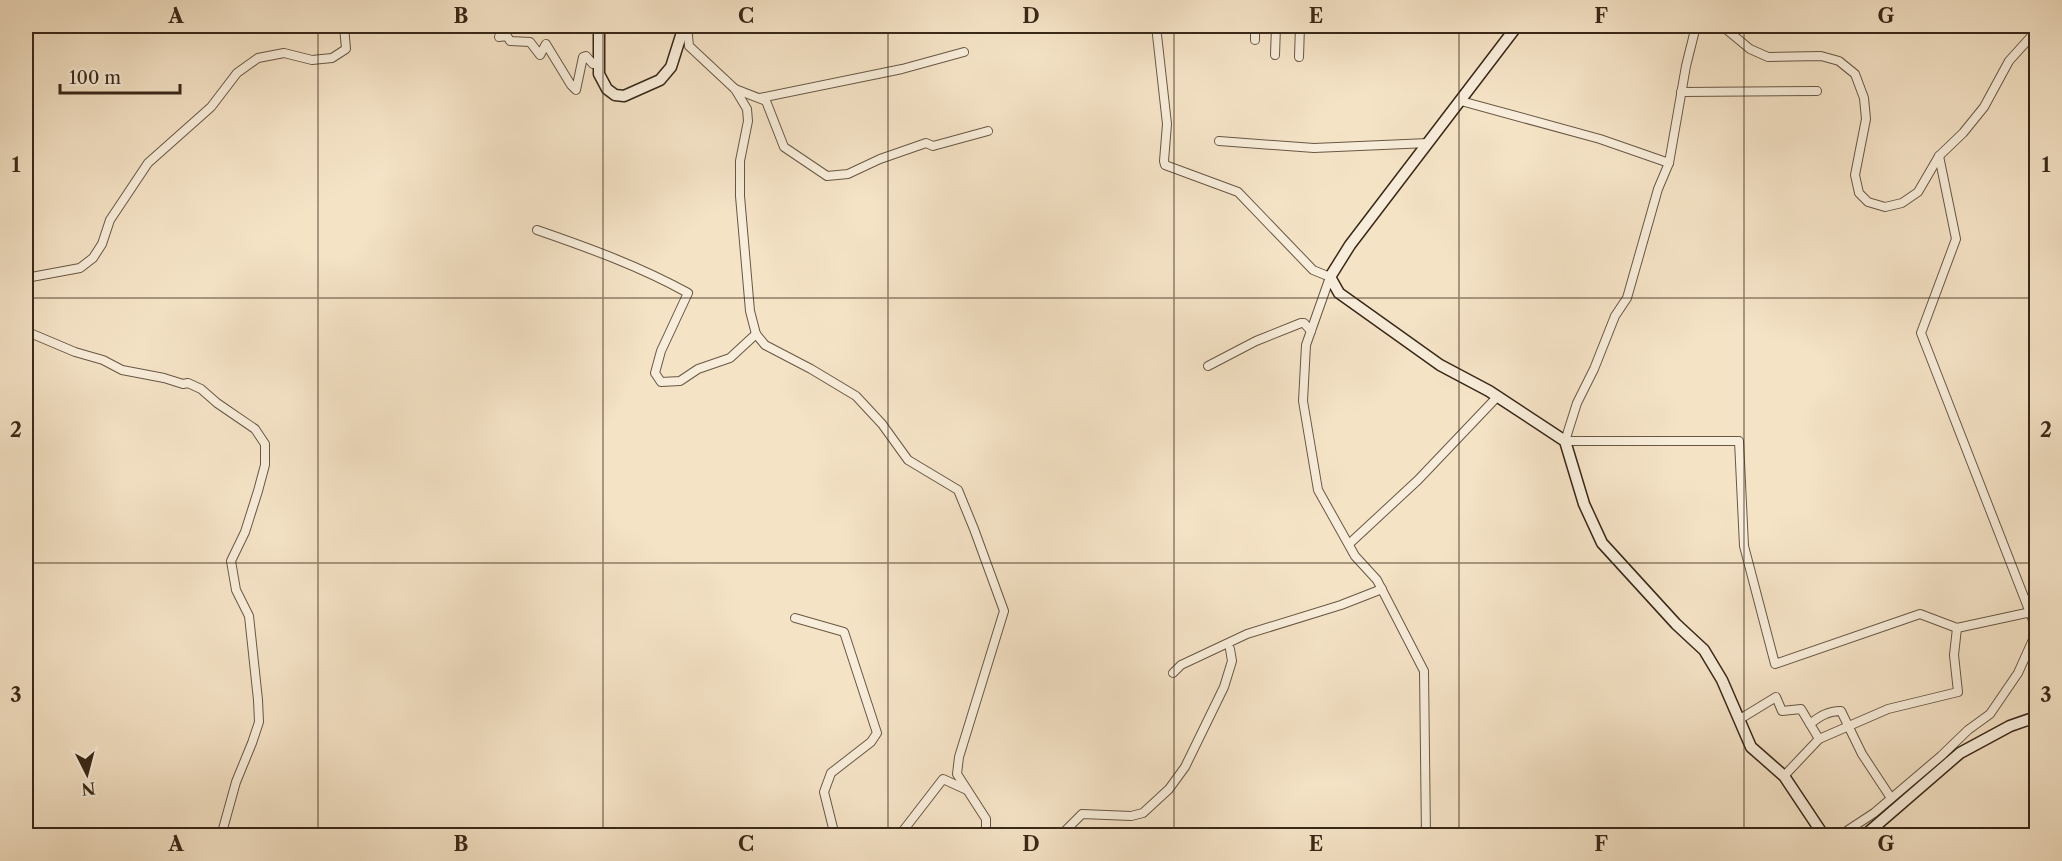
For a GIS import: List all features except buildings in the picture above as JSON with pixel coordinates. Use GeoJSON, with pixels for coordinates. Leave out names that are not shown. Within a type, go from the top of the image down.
{"type":"FeatureCollection","features":[{"type":"Feature","properties":{"kind":"street"},"geometry":{"type":"LineString","coordinates":[[26,278],[80,268],[93,258],[102,244],[110,220],[148,163],[211,107],[237,73],[258,58],[284,53],[312,60],[332,58],[346,49],[344,26]]}},
{"type":"Feature","properties":{"kind":"street"},"geometry":{"type":"LineString","coordinates":[[599,26],[599,74],[607,89],[615,95],[624,96],[660,80],[671,66],[686,26]]}},
{"type":"Feature","properties":{"kind":"street"},"geometry":{"type":"LineString","coordinates":[[686,26],[689,46],[735,89],[747,109],[740,161],[740,195],[750,311],[756,334],[765,345],[856,396],[882,424],[908,460],[958,490],[1004,611],[959,757],[957,774],[978,810],[986,819],[986,830],[983,836]]}},
{"type":"Feature","properties":{"kind":"street"},"geometry":{"type":"LineString","coordinates":[[1156,26],[1167,124],[1164,163],[1238,192],[1313,270],[1330,277],[1339,293],[1431,359],[1498,396],[1565,441],[1739,441],[1744,546],[1775,664],[1920,614],[1957,628],[2031,612]]}},
{"type":"Feature","properties":{"kind":"street"},"geometry":{"type":"LineString","coordinates":[[1255,26],[1255,40]]}},
{"type":"Feature","properties":{"kind":"street"},"geometry":{"type":"LineString","coordinates":[[1275,55],[1276,26]]}},
{"type":"Feature","properties":{"kind":"street"},"geometry":{"type":"LineString","coordinates":[[1299,57],[1300,26]]}},
{"type":"Feature","properties":{"kind":"street"},"geometry":{"type":"LineString","coordinates":[[1426,836],[1424,670],[1377,580],[1355,556],[1318,490],[1303,400],[1306,345],[1330,277],[1350,245],[1517,26]]}},
{"type":"Feature","properties":{"kind":"street"},"geometry":{"type":"LineString","coordinates":[[1696,26],[1681,92],[1669,163],[1658,189],[1627,298],[1616,316],[1577,403],[1565,441],[1584,504],[1602,543],[1676,624],[1704,650],[1722,680],[1751,747],[1784,776],[1824,836]]}},
{"type":"Feature","properties":{"kind":"street"},"geometry":{"type":"LineString","coordinates":[[1725,26],[1750,49],[1768,57],[1821,56],[1839,61],[1855,74],[1864,98],[1866,119],[1855,175],[1859,193],[1868,202],[1885,207],[1902,203],[1918,192],[1939,156],[1963,133],[1984,107],[2008,61],[2037,31]]}},
{"type":"Feature","properties":{"kind":"street"},"geometry":{"type":"LineString","coordinates":[[499,37],[507,36],[510,41],[530,42],[540,55],[546,44],[576,90],[583,57],[586,56],[593,64],[598,64]]}},
{"type":"Feature","properties":{"kind":"street"},"geometry":{"type":"LineString","coordinates":[[759,98],[902,69],[964,52]]}},
{"type":"Feature","properties":{"kind":"street"},"geometry":{"type":"LineString","coordinates":[[735,89],[765,101],[784,147],[827,176],[848,174],[926,142],[933,146],[988,130]]}},
{"type":"Feature","properties":{"kind":"street"},"geometry":{"type":"LineString","coordinates":[[1681,92],[1817,91]]}},
{"type":"Feature","properties":{"kind":"street"},"geometry":{"type":"LineString","coordinates":[[1461,101],[1600,139],[1669,163]]}},
{"type":"Feature","properties":{"kind":"street"},"geometry":{"type":"LineString","coordinates":[[1219,141],[1314,148],[1428,143]]}},
{"type":"Feature","properties":{"kind":"street"},"geometry":{"type":"LineString","coordinates":[[1939,156],[1956,239],[1921,333],[2037,628]]}},
{"type":"Feature","properties":{"kind":"street"},"geometry":{"type":"LineString","coordinates":[[537,230],[593,249],[644,270],[688,293],[661,351],[655,373],[661,381],[680,381],[698,369],[730,358],[756,334]]}},
{"type":"Feature","properties":{"kind":"street"},"geometry":{"type":"LineString","coordinates":[[1208,366],[1256,341],[1301,323],[1304,323],[1311,331]]}},
{"type":"Feature","properties":{"kind":"street"},"geometry":{"type":"LineString","coordinates":[[26,333],[103,360],[122,370],[183,384],[188,383],[201,389],[255,429],[265,444],[265,465],[258,492],[245,532],[231,561],[236,590],[249,616],[259,722],[236,782],[221,836]]}},
{"type":"Feature","properties":{"kind":"street"},"geometry":{"type":"LineString","coordinates":[[1349,544],[1418,480],[1498,396]]}},
{"type":"Feature","properties":{"kind":"street"},"geometry":{"type":"LineString","coordinates":[[1173,673],[1182,665],[1247,634],[1382,590]]}},
{"type":"Feature","properties":{"kind":"street"},"geometry":{"type":"LineString","coordinates":[[795,618],[844,632],[877,734],[871,742],[831,773],[824,792],[835,836]]}},
{"type":"Feature","properties":{"kind":"street"},"geometry":{"type":"LineString","coordinates":[[1784,776],[1819,739],[1888,709],[1958,692],[1954,655],[1957,628]]}},
{"type":"Feature","properties":{"kind":"street"},"geometry":{"type":"LineString","coordinates":[[1839,836],[1874,813],[1968,730],[1990,714],[2018,673],[2037,633]]}},
{"type":"Feature","properties":{"kind":"street"},"geometry":{"type":"LineString","coordinates":[[1060,836],[1082,814],[1131,816],[1143,813],[1169,789],[1185,767],[1224,687],[1232,661],[1230,649]]}},
{"type":"Feature","properties":{"kind":"street"},"geometry":{"type":"LineString","coordinates":[[1740,719],[1776,697],[1782,711],[1801,709],[1819,739]]}},
{"type":"Feature","properties":{"kind":"street"},"geometry":{"type":"LineString","coordinates":[[1810,724],[1831,711],[1841,711],[1862,754],[1891,798]]}},
{"type":"Feature","properties":{"kind":"street"},"geometry":{"type":"LineString","coordinates":[[1864,836],[1960,753],[2010,726],[2037,717]]}},
{"type":"Feature","properties":{"kind":"street"},"geometry":{"type":"LineString","coordinates":[[899,836],[943,779],[967,790]]}}]}
